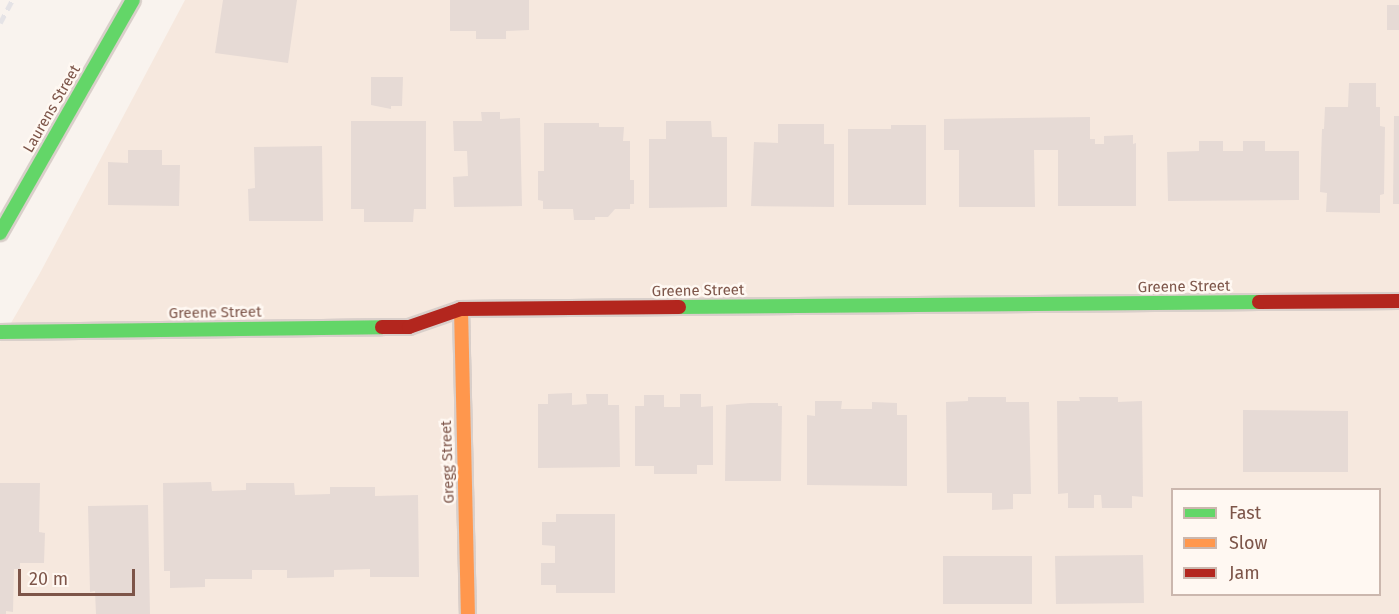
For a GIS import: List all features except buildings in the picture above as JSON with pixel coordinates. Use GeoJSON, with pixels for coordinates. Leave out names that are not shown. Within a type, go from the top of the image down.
{"type":"FeatureCollection","features":[{"type":"Feature","properties":{"kind":"street","name":"Laurens Street"},"geometry":{"type":"LineString","coordinates":[[0,233],[133,0]]}},
{"type":"Feature","properties":{"kind":"street","name":"Greene Street"},"geometry":{"type":"LineString","coordinates":[[0,333],[409,327],[461,309],[1399,301]]}},
{"type":"Feature","properties":{"kind":"street","name":"Gregg Street"},"geometry":{"type":"LineString","coordinates":[[461,309],[468,614]]}},
{"type":"Feature","properties":{"kind":"shaded area"},"geometry":{"type":"Polygon","coordinates":[[[185,0],[1399,0],[1399,614],[0,614],[0,342],[40,273],[185,0]]]}},
{"type":"Feature","properties":{"kind":"railway"},"geometry":{"type":"LineString","coordinates":[[0,23],[12,0]]}},
{"type":"Feature","properties":{"kind":"traffic: fast"},"geometry":{"type":"LineString","coordinates":[[0,233],[133,0]]}},
{"type":"Feature","properties":{"kind":"traffic: fast"},"geometry":{"type":"LineString","coordinates":[[679,307],[1259,302]]}},
{"type":"Feature","properties":{"kind":"traffic: fast"},"geometry":{"type":"LineString","coordinates":[[0,332],[382,327]]}},
{"type":"Feature","properties":{"kind":"traffic: slow"},"geometry":{"type":"LineString","coordinates":[[461,309],[468,614]]}},
{"type":"Feature","properties":{"kind":"traffic: jam"},"geometry":{"type":"LineString","coordinates":[[1259,302],[1399,301]]}},
{"type":"Feature","properties":{"kind":"traffic: jam"},"geometry":{"type":"LineString","coordinates":[[382,327],[409,327],[461,309],[679,307]]}}]}
